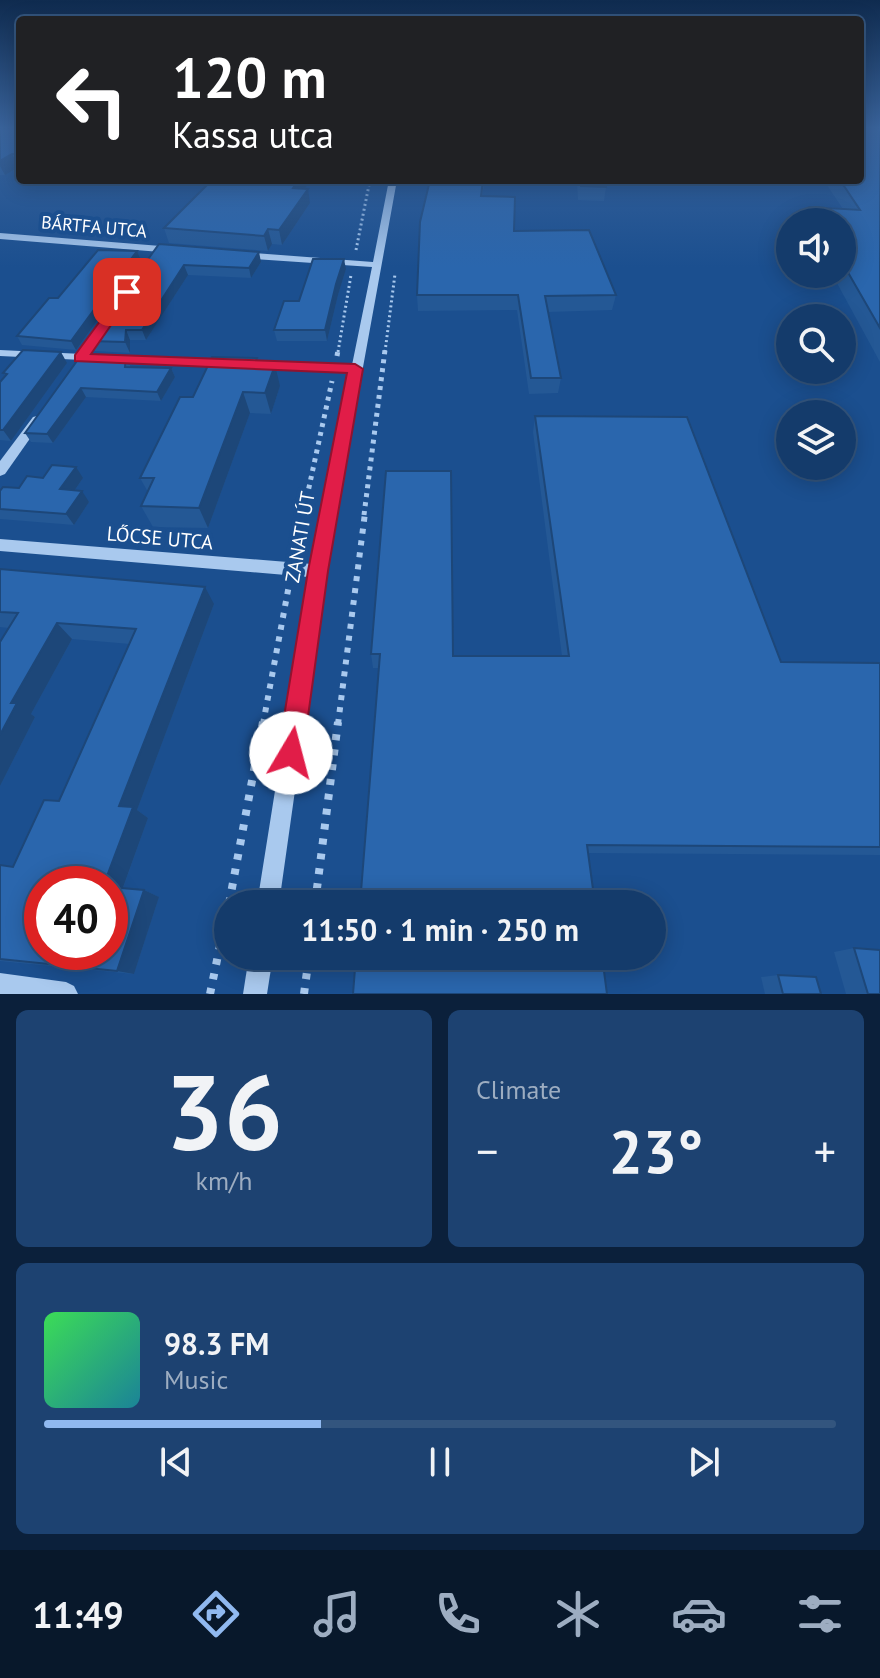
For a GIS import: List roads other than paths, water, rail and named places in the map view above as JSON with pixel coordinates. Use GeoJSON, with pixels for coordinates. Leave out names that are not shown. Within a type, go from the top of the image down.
{"type":"FeatureCollection","features":[{"type":"Feature","properties":{"kind":"street","name":"ZANATI ÚT"},"geometry":{"type":"LineString","coordinates":[[270,890],[318,571],[392,184]]}},
{"type":"Feature","properties":{"kind":"street","name":"BÁRTFA UTCA"},"geometry":{"type":"LineString","coordinates":[[0,236],[188,251]]}},
{"type":"Feature","properties":{"kind":"street"},"geometry":{"type":"LineString","coordinates":[[150,261],[158,249]]}},
{"type":"Feature","properties":{"kind":"street"},"geometry":{"type":"LineString","coordinates":[[233,254],[377,265]]}},
{"type":"Feature","properties":{"kind":"street"},"geometry":{"type":"LineString","coordinates":[[72,371],[89,346]]}},
{"type":"Feature","properties":{"kind":"street"},"geometry":{"type":"LineString","coordinates":[[0,353],[355,369]]}},
{"type":"Feature","properties":{"kind":"street"},"geometry":{"type":"LineString","coordinates":[[0,471],[45,408]]}},
{"type":"Feature","properties":{"kind":"street","name":"LŐCSE UTCA"},"geometry":{"type":"LineString","coordinates":[[0,545],[318,571]]}},
{"type":"Feature","properties":{"kind":"street"},"geometry":{"type":"LineString","coordinates":[[255,994],[259,970]]}},
{"type":"Feature","properties":{"kind":"street"},"geometry":{"type":"LineString","coordinates":[[0,985],[66,994]]}}]}
